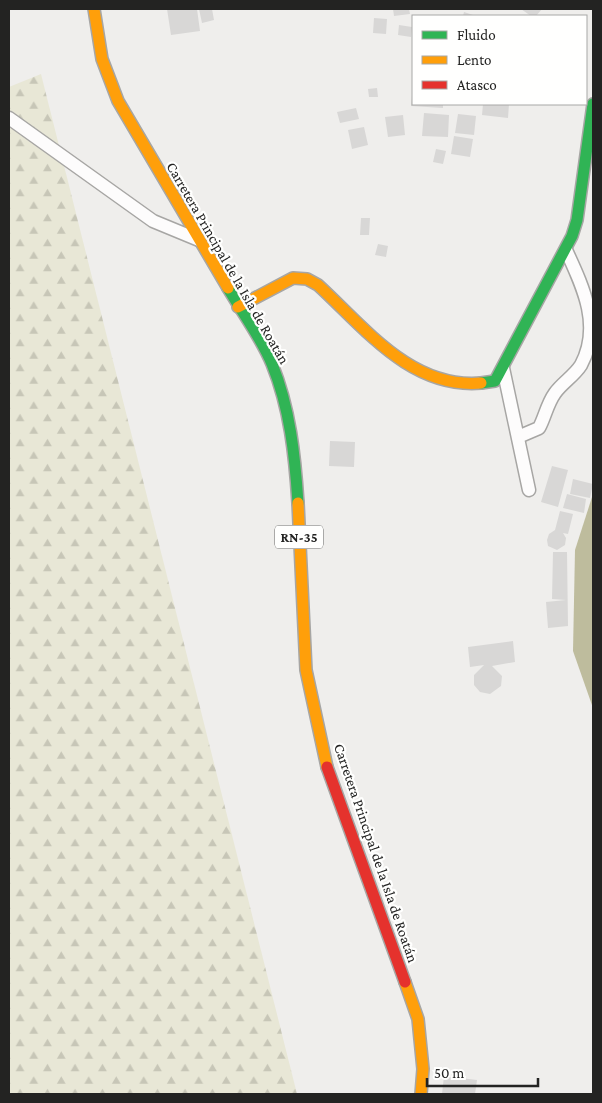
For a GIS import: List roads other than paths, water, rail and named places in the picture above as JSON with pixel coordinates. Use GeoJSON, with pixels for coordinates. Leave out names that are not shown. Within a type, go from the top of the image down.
{"type":"FeatureCollection","features":[{"type":"Feature","properties":{"kind":"main road","name":"Carretera Principal de la Isla de Roatán"},"geometry":{"type":"LineString","coordinates":[[94,9],[102,59],[118,100],[272,363],[289,421],[296,470],[306,670],[325,760],[418,1019],[423,1069],[421,1094]]}},
{"type":"Feature","properties":{"kind":"main road"},"geometry":{"type":"LineString","coordinates":[[238,307],[293,278],[307,279],[318,285],[407,365],[430,377],[479,385],[494,381],[503,368],[566,250],[577,220],[593,104]]}},
{"type":"Feature","properties":{"kind":"street"},"geometry":{"type":"LineString","coordinates":[[9,118],[153,222],[199,240]]}},
{"type":"Feature","properties":{"kind":"street"},"geometry":{"type":"LineString","coordinates":[[518,437],[539,428],[555,392],[580,366],[589,350],[593,333],[591,313],[586,292],[566,250]]}},
{"type":"Feature","properties":{"kind":"street"},"geometry":{"type":"LineString","coordinates":[[503,368],[529,490]]}}]}
